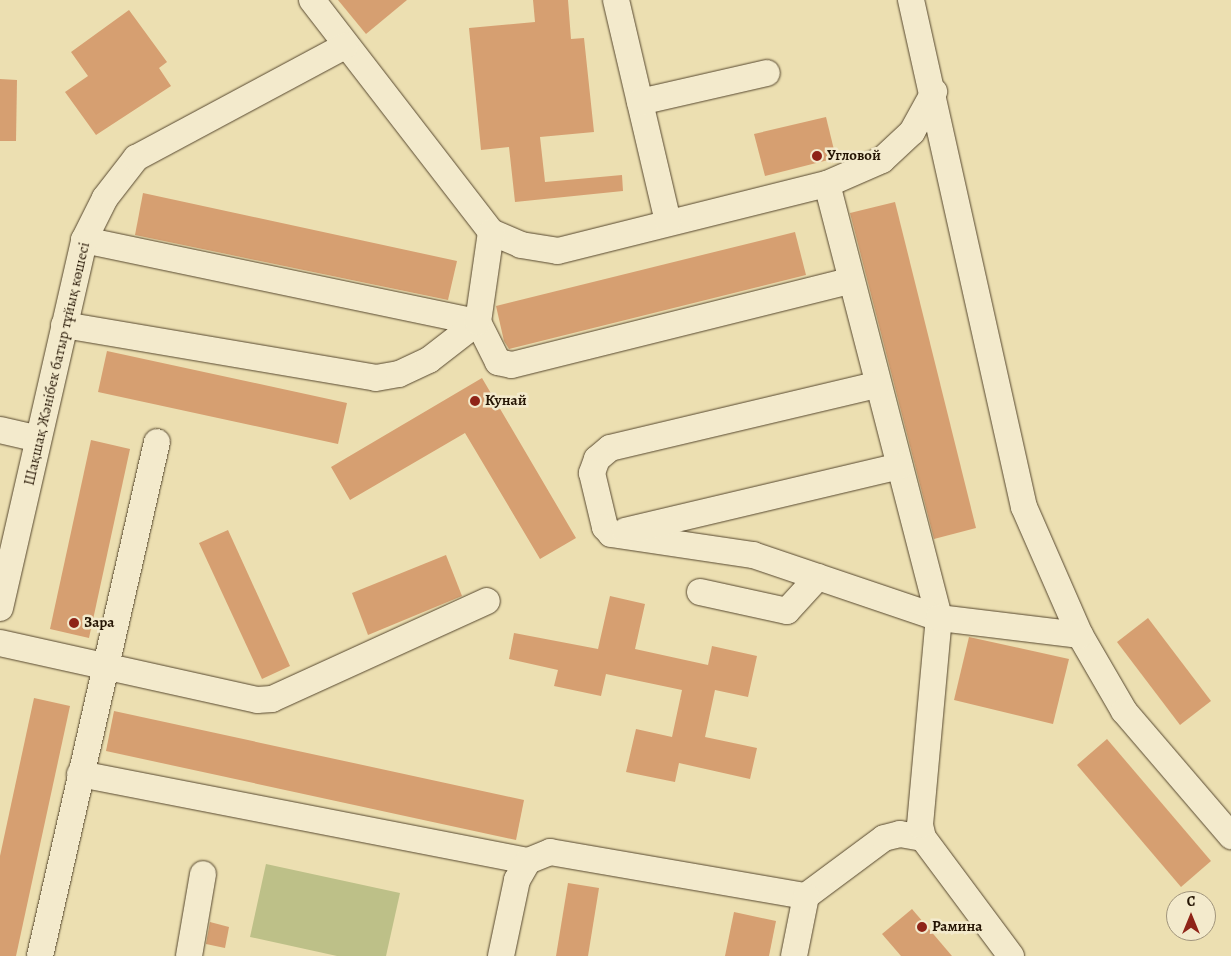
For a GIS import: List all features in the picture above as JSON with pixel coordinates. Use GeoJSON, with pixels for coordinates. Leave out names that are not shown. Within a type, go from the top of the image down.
{"type":"FeatureCollection","features":[{"type":"Feature","properties":{"kind":"lane"},"geometry":{"type":"LineString","coordinates":[[312,0],[345,46],[491,232],[521,245],[558,251],[668,222],[827,184],[882,160],[912,132],[934,92]]}},
{"type":"Feature","properties":{"kind":"lane"},"geometry":{"type":"LineString","coordinates":[[616,0],[668,222]]}},
{"type":"Feature","properties":{"kind":"lane"},"geometry":{"type":"LineString","coordinates":[[911,0],[934,92],[1024,507],[1080,635],[1124,711],[1231,836]]}},
{"type":"Feature","properties":{"kind":"lane","name":"Шақшақ Жәнібек батыр тұйық көшесі"},"geometry":{"type":"LineString","coordinates":[[0,608],[84,240],[105,198],[136,158],[345,46]]}},
{"type":"Feature","properties":{"kind":"lane"},"geometry":{"type":"LineString","coordinates":[[640,102],[766,73]]}},
{"type":"Feature","properties":{"kind":"lane"},"geometry":{"type":"LineString","coordinates":[[827,184],[876,385],[939,618],[920,815],[923,838],[1011,956]]}},
{"type":"Feature","properties":{"kind":"lane"},"geometry":{"type":"LineString","coordinates":[[491,232],[478,322],[498,362],[528,364],[850,281]]}},
{"type":"Feature","properties":{"kind":"lane"},"geometry":{"type":"LineString","coordinates":[[84,240],[478,322]]}},
{"type":"Feature","properties":{"kind":"lane"},"geometry":{"type":"LineString","coordinates":[[64,325],[376,378],[399,374],[429,360],[478,322]]}},
{"type":"Feature","properties":{"kind":"lane"},"geometry":{"type":"LineString","coordinates":[[876,385],[610,448],[597,458],[592,473],[605,528],[611,534],[753,555],[939,618],[1080,635]]}},
{"type":"Feature","properties":{"kind":"lane"},"geometry":{"type":"LineString","coordinates":[[0,430],[38,439]]}},
{"type":"Feature","properties":{"kind":"lane"},"geometry":{"type":"LineString","coordinates":[[40,956],[157,442]]}},
{"type":"Feature","properties":{"kind":"lane"},"geometry":{"type":"LineString","coordinates":[[611,534],[899,466]]}},
{"type":"Feature","properties":{"kind":"lane"},"geometry":{"type":"LineString","coordinates":[[700,592],[787,611],[818,577]]}},
{"type":"Feature","properties":{"kind":"lane"},"geometry":{"type":"LineString","coordinates":[[0,643],[257,700],[272,700],[487,601]]}},
{"type":"Feature","properties":{"kind":"lane"},"geometry":{"type":"LineString","coordinates":[[80,774],[528,861],[550,852],[806,896]]}},
{"type":"Feature","properties":{"kind":"lane"},"geometry":{"type":"LineString","coordinates":[[794,956],[806,896],[884,838],[900,834],[923,838]]}},
{"type":"Feature","properties":{"kind":"lane"},"geometry":{"type":"LineString","coordinates":[[501,956],[517,880],[528,861]]}},
{"type":"Feature","properties":{"kind":"lane"},"geometry":{"type":"LineString","coordinates":[[189,956],[203,874]]}},
{"type":"Feature","properties":{"kind":"green space"},"geometry":{"type":"Polygon","coordinates":[[[266,864],[400,893],[386,956],[337,956],[250,937],[266,864]]]}},
{"type":"Feature","properties":{"kind":"building"},"geometry":{"type":"Polygon","coordinates":[[[338,0],[407,0],[366,34],[338,0]]]}},
{"type":"Feature","properties":{"kind":"building"},"geometry":{"type":"Polygon","coordinates":[[[533,0],[568,0],[571,39],[584,38],[594,132],[540,137],[545,182],[622,175],[623,191],[515,202],[509,147],[481,150],[469,28],[535,22],[533,0]]]}},
{"type":"Feature","properties":{"kind":"building"},"geometry":{"type":"Polygon","coordinates":[[[129,10],[167,62],[159,68],[171,86],[96,135],[65,92],[88,76],[71,52],[129,10]]]}},
{"type":"Feature","properties":{"kind":"building"},"geometry":{"type":"Polygon","coordinates":[[[0,79],[17,80],[16,141],[0,141],[0,79]]]}},
{"type":"Feature","properties":{"kind":"building"},"geometry":{"type":"Polygon","coordinates":[[[826,117],[836,158],[765,176],[754,134],[826,117]]]}},
{"type":"Feature","properties":{"kind":"building"},"geometry":{"type":"Polygon","coordinates":[[[143,193],[457,261],[448,300],[135,235],[143,193]]]}},
{"type":"Feature","properties":{"kind":"building"},"geometry":{"type":"Polygon","coordinates":[[[895,202],[976,528],[934,539],[850,213],[895,202]]]}},
{"type":"Feature","properties":{"kind":"building"},"geometry":{"type":"Polygon","coordinates":[[[795,232],[806,275],[509,349],[504,341],[496,306],[795,232]]]}},
{"type":"Feature","properties":{"kind":"building"},"geometry":{"type":"Polygon","coordinates":[[[107,351],[347,403],[338,444],[98,392],[107,351]]]}},
{"type":"Feature","properties":{"kind":"building"},"geometry":{"type":"Polygon","coordinates":[[[482,378],[576,538],[540,559],[465,433],[350,500],[331,467],[482,378]]]}},
{"type":"Feature","properties":{"kind":"building"},"geometry":{"type":"Polygon","coordinates":[[[91,440],[130,449],[89,638],[50,629],[91,440]]]}},
{"type":"Feature","properties":{"kind":"building"},"geometry":{"type":"Polygon","coordinates":[[[228,530],[290,666],[262,679],[199,543],[228,530]]]}},
{"type":"Feature","properties":{"kind":"building"},"geometry":{"type":"Polygon","coordinates":[[[446,555],[462,596],[368,635],[352,593],[446,555]]]}},
{"type":"Feature","properties":{"kind":"building"},"geometry":{"type":"Polygon","coordinates":[[[610,596],[645,604],[635,649],[708,665],[712,646],[757,656],[748,697],[715,690],[705,737],[757,748],[750,779],[679,763],[675,782],[626,772],[636,729],[672,737],[682,690],[606,674],[601,696],[554,686],[558,670],[509,659],[514,633],[598,649],[610,596]]]}},
{"type":"Feature","properties":{"kind":"building"},"geometry":{"type":"Polygon","coordinates":[[[1148,618],[1211,701],[1180,725],[1117,642],[1148,618]]]}},
{"type":"Feature","properties":{"kind":"building"},"geometry":{"type":"Polygon","coordinates":[[[969,637],[1069,659],[1053,724],[954,700],[969,637]]]}},
{"type":"Feature","properties":{"kind":"building"},"geometry":{"type":"Polygon","coordinates":[[[34,698],[70,706],[16,956],[0,956],[0,856],[34,698]]]}},
{"type":"Feature","properties":{"kind":"building"},"geometry":{"type":"Polygon","coordinates":[[[114,711],[524,800],[516,840],[106,751],[114,711]]]}},
{"type":"Feature","properties":{"kind":"building"},"geometry":{"type":"Polygon","coordinates":[[[1107,739],[1211,861],[1181,887],[1077,765],[1107,739]]]}},
{"type":"Feature","properties":{"kind":"building"},"geometry":{"type":"Polygon","coordinates":[[[568,883],[599,888],[588,956],[556,956],[568,883]]]}},
{"type":"Feature","properties":{"kind":"building"},"geometry":{"type":"Polygon","coordinates":[[[912,909],[952,956],[901,956],[882,934],[912,909]]]}},
{"type":"Feature","properties":{"kind":"building"},"geometry":{"type":"Polygon","coordinates":[[[734,912],[776,921],[769,956],[725,956],[734,912]]]}},
{"type":"Feature","properties":{"kind":"building"},"geometry":{"type":"Polygon","coordinates":[[[210,922],[229,927],[225,948],[206,944],[210,922]]]}},
{"type":"Feature","properties":{"kind":"place","name":"Угловой"},"geometry":{"type":"Point","coordinates":[817,156]}},
{"type":"Feature","properties":{"kind":"place","name":"Кунай"},"geometry":{"type":"Point","coordinates":[475,401]}},
{"type":"Feature","properties":{"kind":"place","name":"Зара"},"geometry":{"type":"Point","coordinates":[74,623]}},
{"type":"Feature","properties":{"kind":"place","name":"Рамина"},"geometry":{"type":"Point","coordinates":[922,927]}}]}
